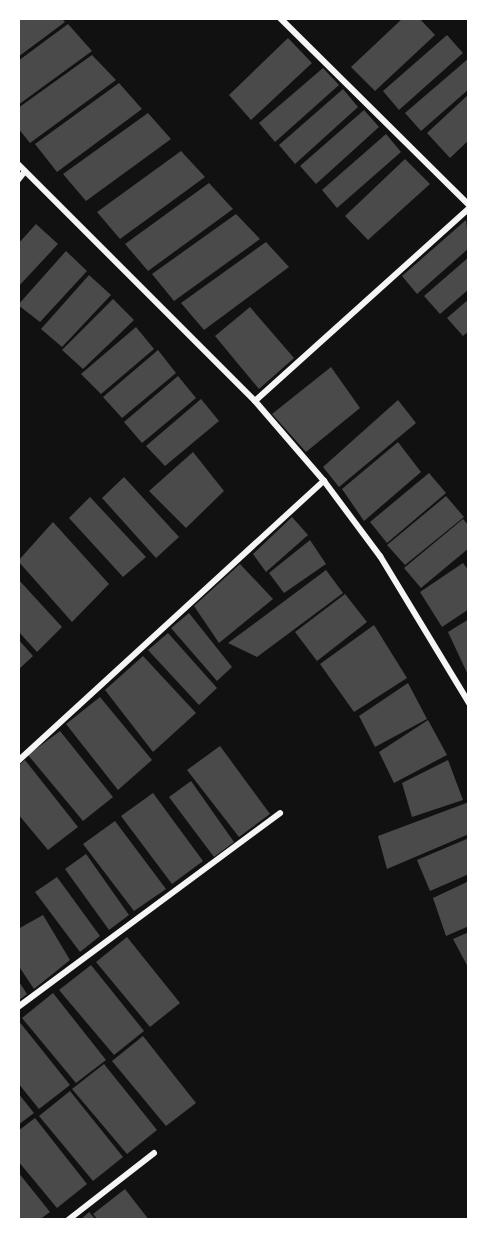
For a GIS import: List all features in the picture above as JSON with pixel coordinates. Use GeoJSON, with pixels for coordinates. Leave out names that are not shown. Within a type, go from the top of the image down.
{"type":"FeatureCollection","features":[{"type":"Feature","properties":{"kind":"street"},"geometry":{"type":"LineString","coordinates":[[255,401],[469,206],[280,18]]}},
{"type":"Feature","properties":{"kind":"street"},"geometry":{"type":"LineString","coordinates":[[18,164],[255,401],[324,482],[380,556],[469,703]]}},
{"type":"Feature","properties":{"kind":"street"},"geometry":{"type":"LineString","coordinates":[[18,180],[25,171]]}},
{"type":"Feature","properties":{"kind":"street"},"geometry":{"type":"LineString","coordinates":[[18,761],[324,482]]}},
{"type":"Feature","properties":{"kind":"street"},"geometry":{"type":"LineString","coordinates":[[18,1007],[280,813]]}},
{"type":"Feature","properties":{"kind":"street"},"geometry":{"type":"LineString","coordinates":[[68,1220],[154,1153]]}},
{"type":"Feature","properties":{"kind":"building"},"geometry":{"type":"Polygon","coordinates":[[[18,18],[61,18],[65,22],[18,57],[18,18]]]}},
{"type":"Feature","properties":{"kind":"building"},"geometry":{"type":"Polygon","coordinates":[[[403,18],[419,18],[435,35],[375,91],[351,67],[403,18]]]}},
{"type":"Feature","properties":{"kind":"building"},"geometry":{"type":"Polygon","coordinates":[[[68,24],[92,51],[18,105],[18,61],[68,24]]]}},
{"type":"Feature","properties":{"kind":"building"},"geometry":{"type":"Polygon","coordinates":[[[447,35],[463,53],[399,110],[383,91],[447,35]]]}},
{"type":"Feature","properties":{"kind":"building"},"geometry":{"type":"Polygon","coordinates":[[[288,38],[312,63],[251,120],[229,95],[288,38]]]}},
{"type":"Feature","properties":{"kind":"building"},"geometry":{"type":"Polygon","coordinates":[[[92,55],[116,80],[30,143],[18,128],[18,108],[92,55]]]}},
{"type":"Feature","properties":{"kind":"building"},"geometry":{"type":"Polygon","coordinates":[[[469,58],[469,89],[421,131],[405,113],[469,58]]]}},
{"type":"Feature","properties":{"kind":"building"},"geometry":{"type":"Polygon","coordinates":[[[323,68],[339,85],[275,142],[259,123],[323,68]]]}},
{"type":"Feature","properties":{"kind":"building"},"geometry":{"type":"Polygon","coordinates":[[[119,83],[142,109],[57,172],[35,144],[119,83]]]}},
{"type":"Feature","properties":{"kind":"building"},"geometry":{"type":"Polygon","coordinates":[[[343,89],[358,107],[295,164],[279,145],[343,89]]]}},
{"type":"Feature","properties":{"kind":"building"},"geometry":{"type":"Polygon","coordinates":[[[469,94],[469,140],[450,158],[427,133],[469,94]]]}},
{"type":"Feature","properties":{"kind":"building"},"geometry":{"type":"Polygon","coordinates":[[[364,110],[379,127],[316,184],[300,166],[364,110]]]}},
{"type":"Feature","properties":{"kind":"building"},"geometry":{"type":"Polygon","coordinates":[[[148,113],[171,139],[86,201],[63,174],[148,113]]]}},
{"type":"Feature","properties":{"kind":"building"},"geometry":{"type":"Polygon","coordinates":[[[386,134],[401,152],[337,208],[322,190],[386,134]]]}},
{"type":"Feature","properties":{"kind":"building"},"geometry":{"type":"Polygon","coordinates":[[[181,151],[205,177],[120,239],[97,212],[181,151]]]}},
{"type":"Feature","properties":{"kind":"building"},"geometry":{"type":"Polygon","coordinates":[[[405,159],[430,184],[368,240],[345,216],[405,159]]]}},
{"type":"Feature","properties":{"kind":"building"},"geometry":{"type":"Polygon","coordinates":[[[209,183],[233,209],[148,271],[125,244],[209,183]]]}},
{"type":"Feature","properties":{"kind":"building"},"geometry":{"type":"Polygon","coordinates":[[[236,214],[260,239],[174,301],[152,274],[236,214]]]}},
{"type":"Feature","properties":{"kind":"building"},"geometry":{"type":"Polygon","coordinates":[[[466,220],[469,248],[417,294],[402,276],[466,220]]]}},
{"type":"Feature","properties":{"kind":"building"},"geometry":{"type":"Polygon","coordinates":[[[36,224],[58,244],[18,287],[18,244],[36,224]]]}},
{"type":"Feature","properties":{"kind":"building"},"geometry":{"type":"Polygon","coordinates":[[[266,242],[289,267],[204,330],[181,303],[266,242]]]}},
{"type":"Feature","properties":{"kind":"building"},"geometry":{"type":"Polygon","coordinates":[[[66,251],[87,271],[40,322],[18,305],[66,251]]]}},
{"type":"Feature","properties":{"kind":"building"},"geometry":{"type":"Polygon","coordinates":[[[469,257],[469,289],[440,314],[424,296],[469,257]]]}},
{"type":"Feature","properties":{"kind":"building"},"geometry":{"type":"Polygon","coordinates":[[[89,275],[111,295],[62,347],[41,329],[89,275]]]}},
{"type":"Feature","properties":{"kind":"building"},"geometry":{"type":"Polygon","coordinates":[[[113,299],[134,320],[83,369],[62,350],[113,299]]]}},
{"type":"Feature","properties":{"kind":"building"},"geometry":{"type":"Polygon","coordinates":[[[469,299],[469,331],[463,336],[447,318],[469,299]]]}},
{"type":"Feature","properties":{"kind":"building"},"geometry":{"type":"Polygon","coordinates":[[[250,307],[294,358],[259,389],[215,336],[250,307]]]}},
{"type":"Feature","properties":{"kind":"building"},"geometry":{"type":"Polygon","coordinates":[[[136,327],[154,349],[101,394],[81,374],[136,327]]]}},
{"type":"Feature","properties":{"kind":"building"},"geometry":{"type":"Polygon","coordinates":[[[158,350],[176,373],[122,418],[103,397],[158,350]]]}},
{"type":"Feature","properties":{"kind":"building"},"geometry":{"type":"Polygon","coordinates":[[[331,367],[360,408],[306,452],[272,414],[331,367]]]}},
{"type":"Feature","properties":{"kind":"building"},"geometry":{"type":"Polygon","coordinates":[[[178,376],[196,398],[142,443],[124,422],[178,376]]]}},
{"type":"Feature","properties":{"kind":"building"},"geometry":{"type":"Polygon","coordinates":[[[201,399],[219,421],[165,466],[146,446],[201,399]]]}},
{"type":"Feature","properties":{"kind":"building"},"geometry":{"type":"Polygon","coordinates":[[[398,400],[416,423],[339,487],[323,467],[398,400]]]}},
{"type":"Feature","properties":{"kind":"building"},"geometry":{"type":"Polygon","coordinates":[[[398,442],[421,472],[364,521],[342,489],[398,442]]]}},
{"type":"Feature","properties":{"kind":"building"},"geometry":{"type":"Polygon","coordinates":[[[193,452],[224,491],[186,528],[149,491],[193,452]]]}},
{"type":"Feature","properties":{"kind":"building"},"geometry":{"type":"Polygon","coordinates":[[[429,473],[446,493],[387,543],[370,522],[429,473]]]}},
{"type":"Feature","properties":{"kind":"building"},"geometry":{"type":"Polygon","coordinates":[[[124,477],[179,537],[156,558],[102,498],[124,477]]]}},
{"type":"Feature","properties":{"kind":"building"},"geometry":{"type":"Polygon","coordinates":[[[446,496],[464,517],[405,565],[387,545],[446,496]]]}},
{"type":"Feature","properties":{"kind":"building"},"geometry":{"type":"Polygon","coordinates":[[[90,497],[146,557],[123,577],[69,518],[90,497]]]}},
{"type":"Feature","properties":{"kind":"building"},"geometry":{"type":"Polygon","coordinates":[[[292,517],[308,535],[266,572],[253,554],[292,517]]]}},
{"type":"Feature","properties":{"kind":"building"},"geometry":{"type":"Polygon","coordinates":[[[463,519],[469,526],[469,548],[421,588],[404,568],[463,519]]]}},
{"type":"Feature","properties":{"kind":"building"},"geometry":{"type":"Polygon","coordinates":[[[53,522],[109,584],[72,622],[18,561],[53,522]]]}},
{"type":"Feature","properties":{"kind":"building"},"geometry":{"type":"Polygon","coordinates":[[[310,540],[326,564],[284,593],[269,573],[310,540]]]}},
{"type":"Feature","properties":{"kind":"building"},"geometry":{"type":"Polygon","coordinates":[[[463,563],[469,571],[469,609],[442,627],[420,592],[463,563]]]}},
{"type":"Feature","properties":{"kind":"building"},"geometry":{"type":"Polygon","coordinates":[[[240,564],[273,599],[219,643],[194,606],[240,564]]]}},
{"type":"Feature","properties":{"kind":"building"},"geometry":{"type":"Polygon","coordinates":[[[326,570],[343,593],[257,657],[228,643],[326,570]]]}},
{"type":"Feature","properties":{"kind":"building"},"geometry":{"type":"Polygon","coordinates":[[[18,579],[62,627],[37,652],[18,631],[18,579]]]}},
{"type":"Feature","properties":{"kind":"building"},"geometry":{"type":"Polygon","coordinates":[[[345,594],[367,622],[317,661],[295,632],[345,594]]]}},
{"type":"Feature","properties":{"kind":"building"},"geometry":{"type":"Polygon","coordinates":[[[189,613],[232,667],[217,681],[171,628],[189,613]]]}},
{"type":"Feature","properties":{"kind":"building"},"geometry":{"type":"Polygon","coordinates":[[[469,619],[469,677],[448,632],[469,619]]]}},
{"type":"Feature","properties":{"kind":"building"},"geometry":{"type":"Polygon","coordinates":[[[374,625],[407,678],[354,712],[320,664],[374,625]]]}},
{"type":"Feature","properties":{"kind":"building"},"geometry":{"type":"Polygon","coordinates":[[[168,633],[217,688],[199,705],[148,650],[168,633]]]}},
{"type":"Feature","properties":{"kind":"building"},"geometry":{"type":"Polygon","coordinates":[[[18,639],[33,656],[18,670],[18,639]]]}},
{"type":"Feature","properties":{"kind":"building"},"geometry":{"type":"Polygon","coordinates":[[[143,656],[196,713],[153,752],[105,690],[143,656]]]}},
{"type":"Feature","properties":{"kind":"building"},"geometry":{"type":"Polygon","coordinates":[[[408,683],[427,719],[375,747],[359,716],[408,683]]]}},
{"type":"Feature","properties":{"kind":"building"},"geometry":{"type":"Polygon","coordinates":[[[100,697],[152,760],[118,790],[66,724],[100,697]]]}},
{"type":"Feature","properties":{"kind":"building"},"geometry":{"type":"Polygon","coordinates":[[[428,720],[447,755],[394,783],[379,752],[428,720]]]}},
{"type":"Feature","properties":{"kind":"building"},"geometry":{"type":"Polygon","coordinates":[[[60,731],[113,797],[83,821],[28,755],[60,731]]]}},
{"type":"Feature","properties":{"kind":"building"},"geometry":{"type":"Polygon","coordinates":[[[220,746],[270,814],[239,837],[187,770],[220,746]]]}},
{"type":"Feature","properties":{"kind":"building"},"geometry":{"type":"Polygon","coordinates":[[[25,760],[78,827],[48,850],[18,814],[18,766],[25,760]]]}},
{"type":"Feature","properties":{"kind":"building"},"geometry":{"type":"Polygon","coordinates":[[[448,760],[463,800],[412,817],[402,783],[448,760]]]}},
{"type":"Feature","properties":{"kind":"building"},"geometry":{"type":"Polygon","coordinates":[[[191,781],[234,842],[214,857],[169,797],[191,781]]]}},
{"type":"Feature","properties":{"kind":"building"},"geometry":{"type":"Polygon","coordinates":[[[153,793],[203,861],[172,884],[121,816],[153,793]]]}},
{"type":"Feature","properties":{"kind":"building"},"geometry":{"type":"Polygon","coordinates":[[[469,802],[469,834],[387,869],[378,836],[469,802]]]}},
{"type":"Feature","properties":{"kind":"building"},"geometry":{"type":"Polygon","coordinates":[[[115,821],[166,889],[134,911],[83,844],[115,821]]]}},
{"type":"Feature","properties":{"kind":"building"},"geometry":{"type":"Polygon","coordinates":[[[469,838],[469,874],[430,891],[417,860],[469,838]]]}},
{"type":"Feature","properties":{"kind":"building"},"geometry":{"type":"Polygon","coordinates":[[[86,854],[129,915],[109,930],[65,869],[86,854]]]}},
{"type":"Feature","properties":{"kind":"building"},"geometry":{"type":"Polygon","coordinates":[[[57,877],[100,936],[80,952],[35,892],[57,877]]]}},
{"type":"Feature","properties":{"kind":"building"},"geometry":{"type":"Polygon","coordinates":[[[469,881],[469,926],[446,936],[433,898],[469,881]]]}},
{"type":"Feature","properties":{"kind":"building"},"geometry":{"type":"Polygon","coordinates":[[[43,915],[70,960],[34,989],[18,965],[18,929],[43,915]]]}},
{"type":"Feature","properties":{"kind":"building"},"geometry":{"type":"Polygon","coordinates":[[[469,932],[469,969],[453,939],[469,932]]]}},
{"type":"Feature","properties":{"kind":"building"},"geometry":{"type":"Polygon","coordinates":[[[127,937],[180,1003],[150,1027],[96,962],[127,937]]]}},
{"type":"Feature","properties":{"kind":"building"},"geometry":{"type":"Polygon","coordinates":[[[91,965],[144,1031],[114,1055],[59,990],[91,965]]]}},
{"type":"Feature","properties":{"kind":"building"},"geometry":{"type":"Polygon","coordinates":[[[18,980],[27,994],[18,1001],[18,980]]]}},
{"type":"Feature","properties":{"kind":"building"},"geometry":{"type":"Polygon","coordinates":[[[53,993],[106,1060],[76,1083],[22,1018],[53,993]]]}},
{"type":"Feature","properties":{"kind":"building"},"geometry":{"type":"Polygon","coordinates":[[[18,1020],[70,1085],[39,1109],[18,1083],[18,1020]]]}},
{"type":"Feature","properties":{"kind":"building"},"geometry":{"type":"Polygon","coordinates":[[[143,1036],[196,1103],[166,1126],[112,1061],[143,1036]]]}},
{"type":"Feature","properties":{"kind":"building"},"geometry":{"type":"Polygon","coordinates":[[[104,1064],[157,1130],[127,1154],[72,1089],[104,1064]]]}},
{"type":"Feature","properties":{"kind":"building"},"geometry":{"type":"Polygon","coordinates":[[[70,1091],[123,1157],[93,1181],[39,1116],[70,1091]]]}},
{"type":"Feature","properties":{"kind":"building"},"geometry":{"type":"Polygon","coordinates":[[[18,1093],[34,1113],[18,1125],[18,1093]]]}},
{"type":"Feature","properties":{"kind":"building"},"geometry":{"type":"Polygon","coordinates":[[[35,1118],[87,1184],[57,1208],[18,1161],[18,1131],[35,1118]]]}},
{"type":"Feature","properties":{"kind":"building"},"geometry":{"type":"Polygon","coordinates":[[[18,1172],[50,1212],[39,1220],[18,1220],[18,1172]]]}},
{"type":"Feature","properties":{"kind":"building"},"geometry":{"type":"Polygon","coordinates":[[[125,1189],[149,1220],[98,1220],[93,1214],[125,1189]]]}},
{"type":"Feature","properties":{"kind":"building"},"geometry":{"type":"Polygon","coordinates":[[[89,1212],[96,1220],[80,1220],[89,1212]]]}}]}
